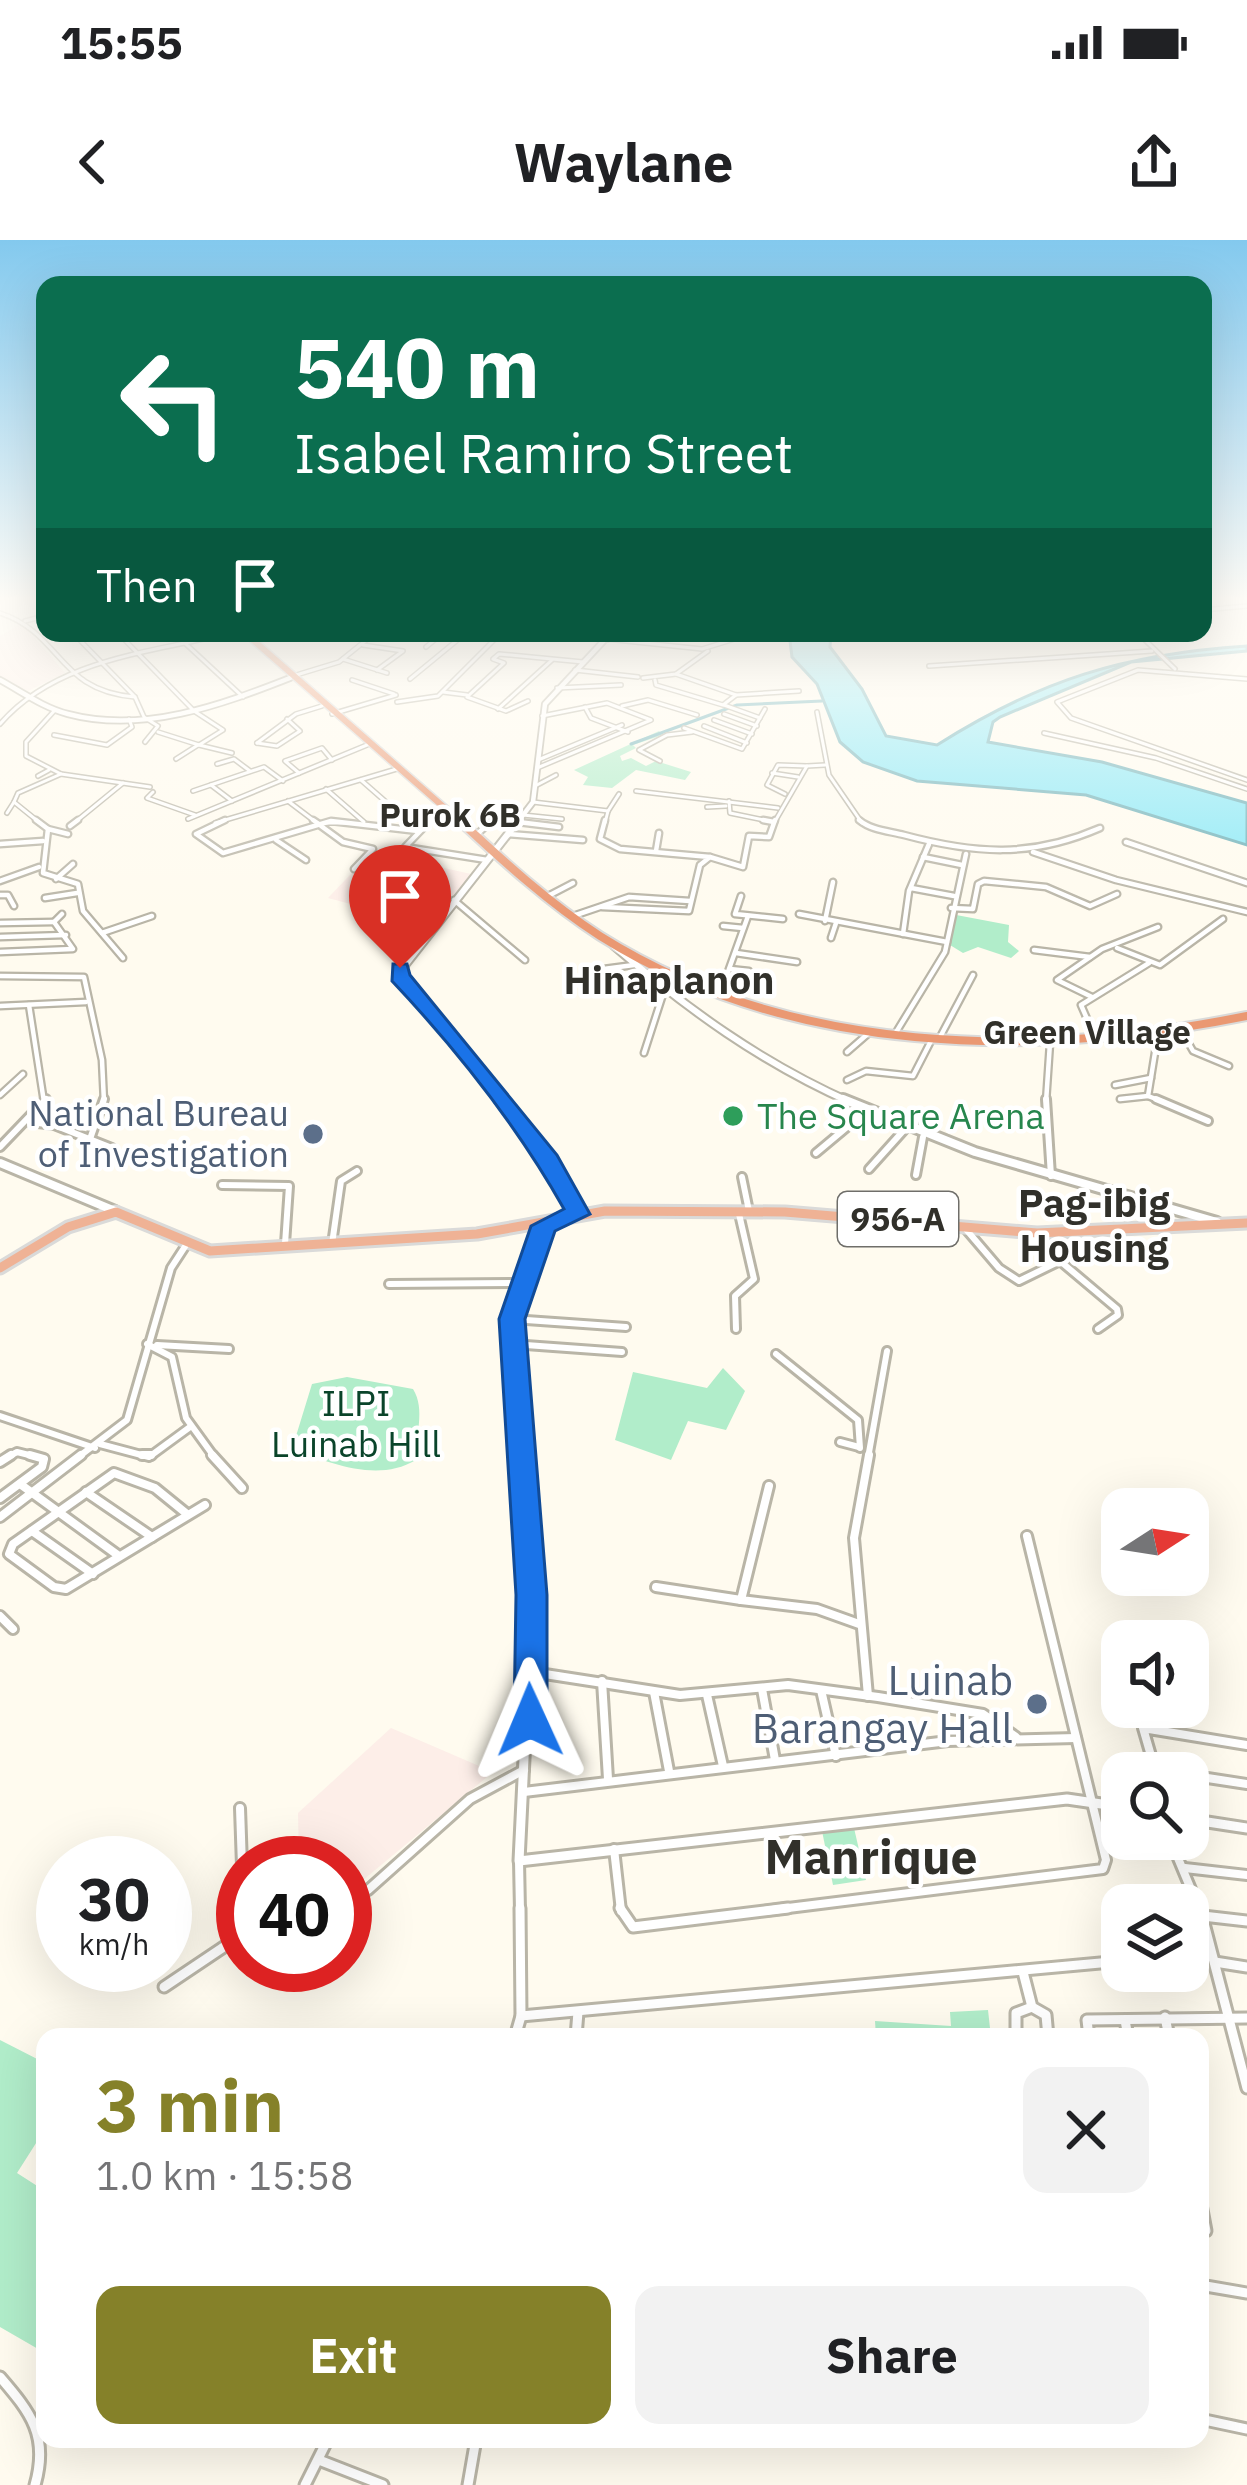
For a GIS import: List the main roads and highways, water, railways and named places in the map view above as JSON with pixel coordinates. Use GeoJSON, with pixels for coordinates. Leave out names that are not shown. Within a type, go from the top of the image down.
{"type":"FeatureCollection","features":[{"type":"Feature","properties":{"kind":"highway"},"geometry":{"type":"LineString","coordinates":[[322,706],[400,768]]}},
{"type":"Feature","properties":{"kind":"highway"},"geometry":{"type":"LineString","coordinates":[[327,706],[573,916],[660,970],[721,991],[873,1030],[896,1031]]}},
{"type":"Feature","properties":{"kind":"highway"},"geometry":{"type":"LineString","coordinates":[[608,940],[721,991],[937,1037],[1050,1043],[1247,1013]]}},
{"type":"Feature","properties":{"kind":"highway"},"geometry":{"type":"LineString","coordinates":[[648,977],[660,970]]}},
{"type":"Feature","properties":{"kind":"highway"},"geometry":{"type":"LineString","coordinates":[[937,1037],[1158,1034],[1247,1013]]}},
{"type":"Feature","properties":{"kind":"main road","name":"956-A"},"geometry":{"type":"LineString","coordinates":[[0,1268],[68,1227],[116,1212],[186,1245],[210,1251],[544,1226],[578,1214],[744,1210],[1026,1232],[1247,1222]]}},
{"type":"Feature","properties":{"kind":"water"},"geometry":{"type":"Polygon","coordinates":[[[826,706],[871,706],[886,736],[937,745],[1006,706],[1027,706],[993,722],[988,742],[1102,762],[1247,803],[1247,845],[1086,795],[917,781],[863,762],[840,742],[826,706]]]}},
{"type":"Feature","properties":{"kind":"waterway"},"geometry":{"type":"LineString","coordinates":[[631,744],[735,706]]}},
{"type":"Feature","properties":{"kind":"place","name":"The Square Arena"},"geometry":{"type":"Point","coordinates":[733,1116]}},
{"type":"Feature","properties":{"kind":"place","name":"National Bureau of Investigation"},"geometry":{"type":"Point","coordinates":[313,1134]}},
{"type":"Feature","properties":{"kind":"place","name":"Luinab Barangay Hall"},"geometry":{"type":"Point","coordinates":[1037,1704]}},
{"type":"Feature","properties":{"kind":"district","name":"Purok 6B"},"geometry":{"type":"Point","coordinates":[450,815]}},
{"type":"Feature","properties":{"kind":"district","name":"Hinaplanon"},"geometry":{"type":"Point","coordinates":[669,980]}},
{"type":"Feature","properties":{"kind":"district","name":"Green Village"},"geometry":{"type":"Point","coordinates":[1087,1032]}},
{"type":"Feature","properties":{"kind":"district","name":"Pag-ibig Housing"},"geometry":{"type":"Point","coordinates":[1094,1226]}},
{"type":"Feature","properties":{"kind":"district","name":"Manrique"},"geometry":{"type":"Point","coordinates":[871,1857]}},
{"type":"Feature","properties":{"kind":"park label","name":"ILPI Luinab Hill"},"geometry":{"type":"Point","coordinates":[356,1424]}}]}
